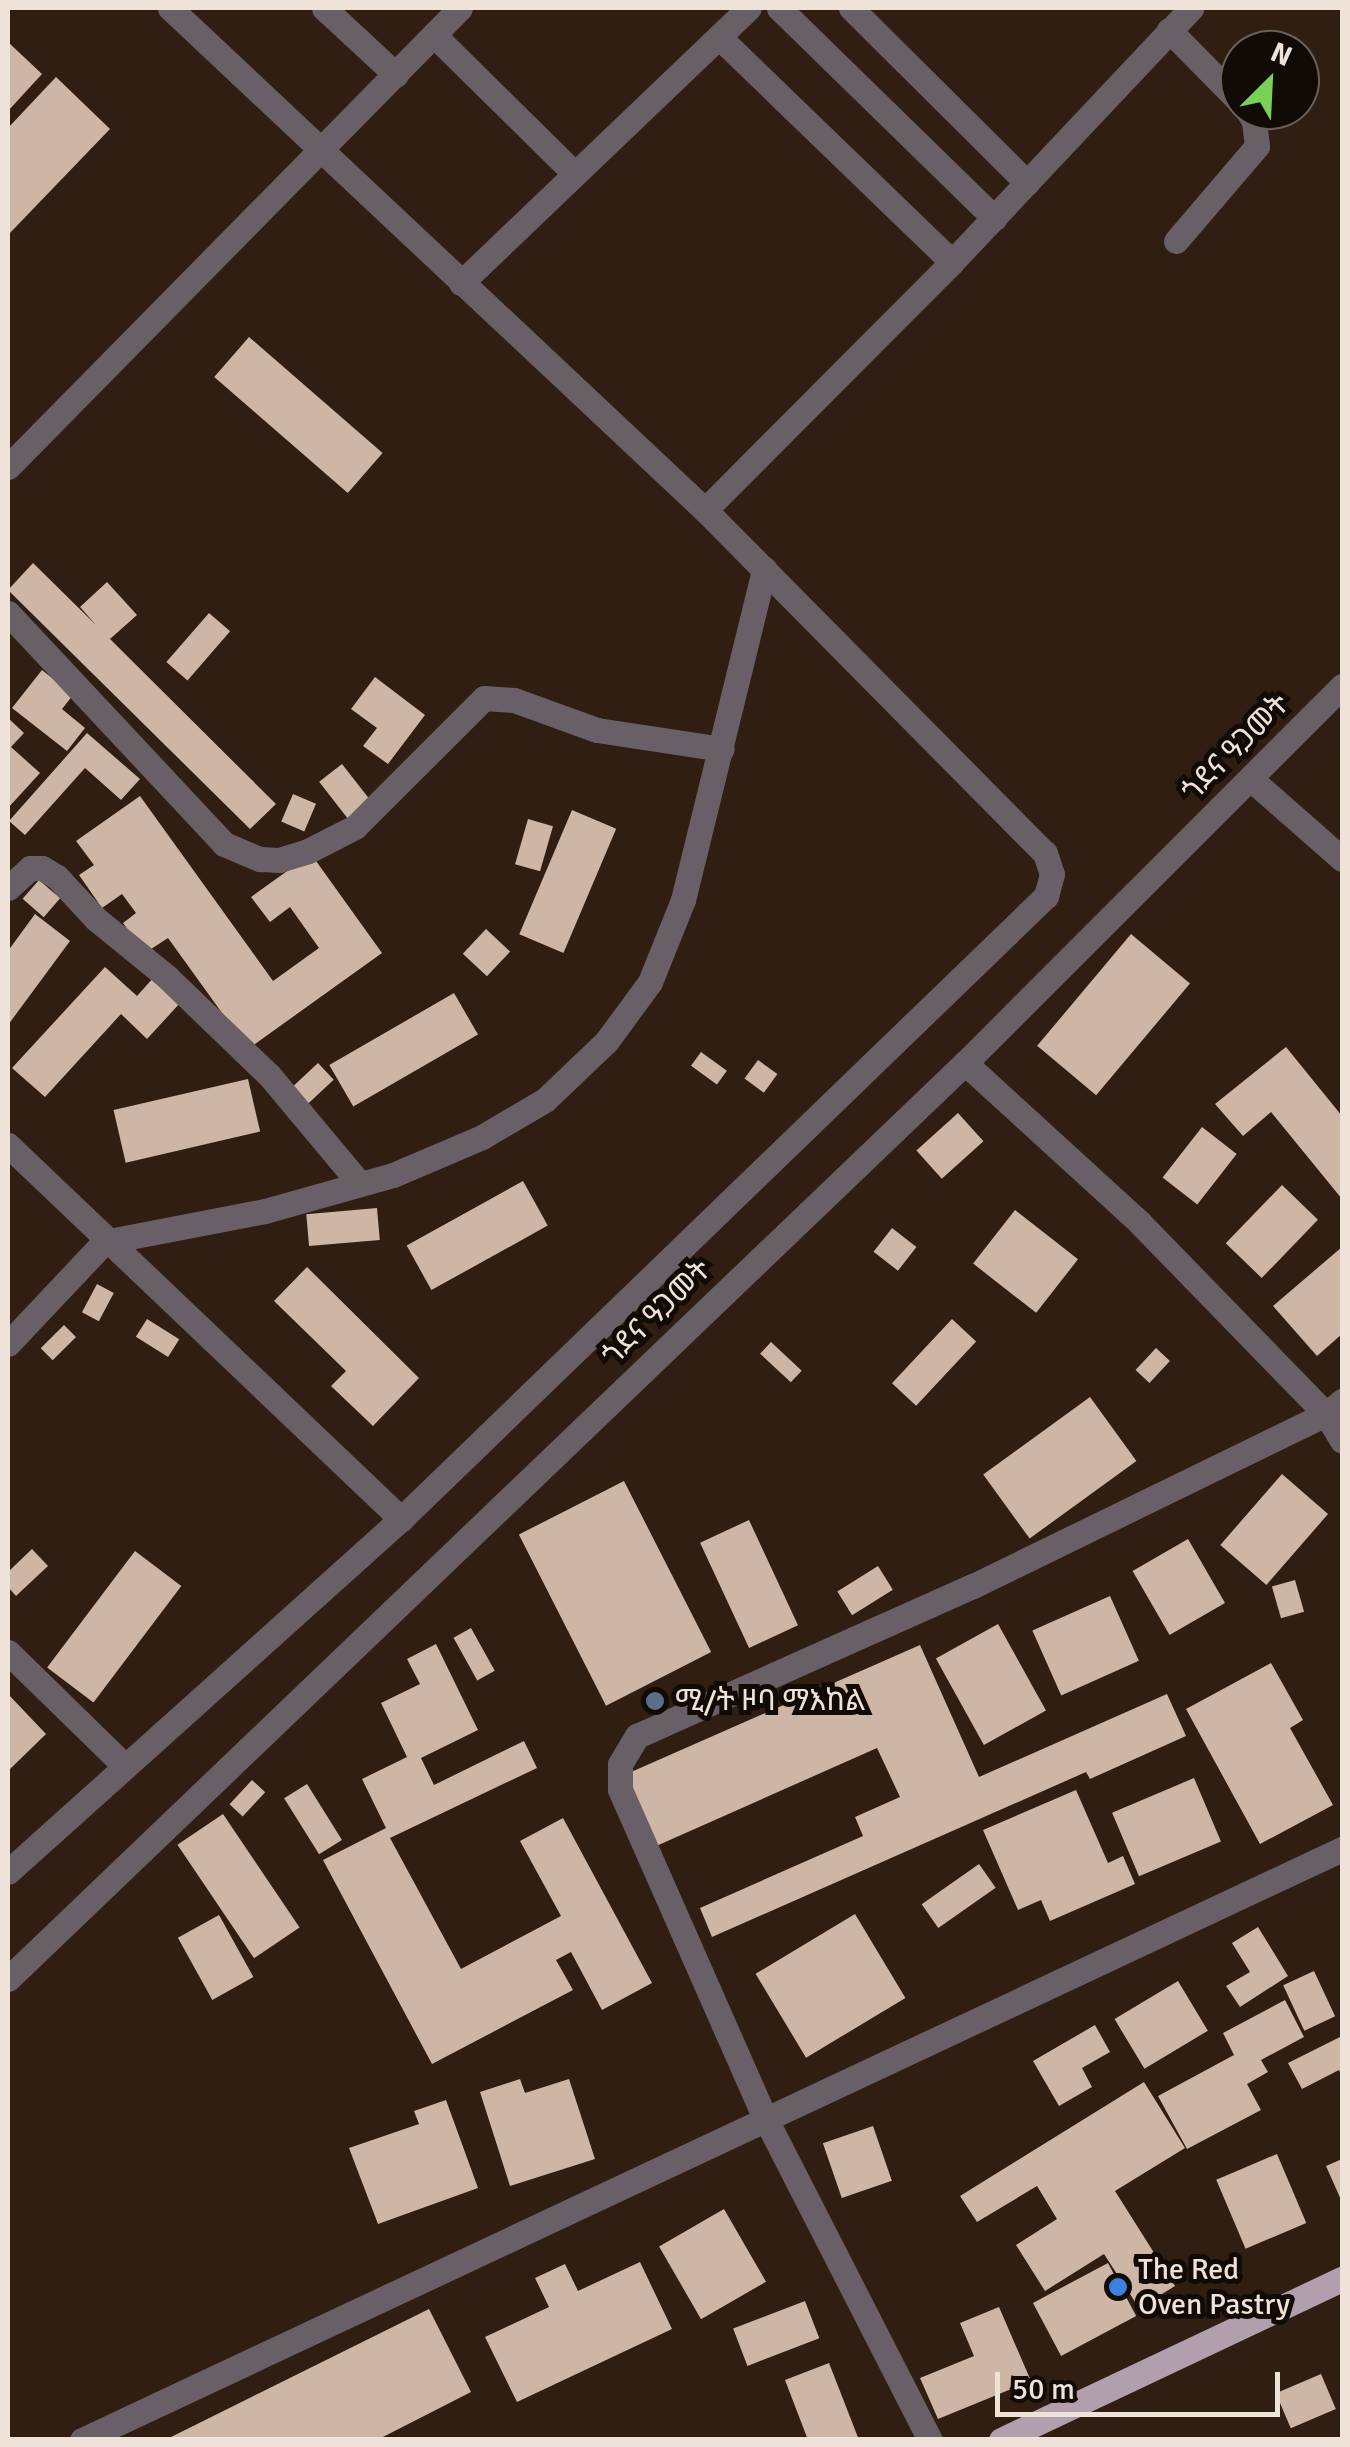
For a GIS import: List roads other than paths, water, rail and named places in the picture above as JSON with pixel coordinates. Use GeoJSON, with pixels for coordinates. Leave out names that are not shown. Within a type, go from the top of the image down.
{"type":"FeatureCollection","features":[{"type":"Feature","properties":{"kind":"main road"},"geometry":{"type":"LineString","coordinates":[[1000,2440],[1342,2279]]}},
{"type":"Feature","properties":{"kind":"street"},"geometry":{"type":"LineString","coordinates":[[8,1872],[401,1519],[1046,896],[1052,874],[1045,853],[705,510],[170,8]]}},
{"type":"Feature","properties":{"kind":"street"},"geometry":{"type":"LineString","coordinates":[[324,8],[396,74]]}},
{"type":"Feature","properties":{"kind":"street"},"geometry":{"type":"LineString","coordinates":[[8,466],[460,8]]}},
{"type":"Feature","properties":{"kind":"street"},"geometry":{"type":"LineString","coordinates":[[460,283],[749,8]]}},
{"type":"Feature","properties":{"kind":"street"},"geometry":{"type":"LineString","coordinates":[[779,8],[994,218]]}},
{"type":"Feature","properties":{"kind":"street"},"geometry":{"type":"LineString","coordinates":[[851,8],[1026,183]]}},
{"type":"Feature","properties":{"kind":"street"},"geometry":{"type":"LineString","coordinates":[[705,510],[952,262],[1190,8]]}},
{"type":"Feature","properties":{"kind":"street"},"geometry":{"type":"LineString","coordinates":[[1169,30],[1220,82]]}},
{"type":"Feature","properties":{"kind":"street"},"geometry":{"type":"LineString","coordinates":[[434,35],[575,174]]}},
{"type":"Feature","properties":{"kind":"street"},"geometry":{"type":"LineString","coordinates":[[719,37],[952,262]]}},
{"type":"Feature","properties":{"kind":"street"},"geometry":{"type":"LineString","coordinates":[[1176,241],[1257,146],[1253,130]]}},
{"type":"Feature","properties":{"kind":"street"},"geometry":{"type":"LineString","coordinates":[[8,1344],[104,1242],[264,1211],[393,1175],[498,1128],[545,1100],[606,1042],[650,982],[683,900],[764,569]]}},
{"type":"Feature","properties":{"kind":"street"},"geometry":{"type":"LineString","coordinates":[[8,613],[224,844],[260,859],[279,860],[308,851],[355,827],[484,698],[514,700],[597,730],[722,748]]}},
{"type":"Feature","properties":{"kind":"street","name":"ጎደና ዓጋመት"},"geometry":{"type":"LineString","coordinates":[[8,1979],[965,1063],[1342,686]]}},
{"type":"Feature","properties":{"kind":"street"},"geometry":{"type":"LineString","coordinates":[[1252,780],[1342,859]]}},
{"type":"Feature","properties":{"kind":"street"},"geometry":{"type":"LineString","coordinates":[[8,888],[30,868],[42,868],[57,878],[96,919],[167,977],[268,1075],[360,1184]]}},
{"type":"Feature","properties":{"kind":"street"},"geometry":{"type":"LineString","coordinates":[[965,1063],[1334,1407],[1342,1441]]}},
{"type":"Feature","properties":{"kind":"street"},"geometry":{"type":"LineString","coordinates":[[8,1145],[104,1242],[401,1519]]}},
{"type":"Feature","properties":{"kind":"street"},"geometry":{"type":"LineString","coordinates":[[930,2440],[764,2116],[620,1789],[620,1764],[638,1736],[973,1586],[1334,1407]]}},
{"type":"Feature","properties":{"kind":"street"},"geometry":{"type":"LineString","coordinates":[[8,1652],[126,1766]]}},
{"type":"Feature","properties":{"kind":"street"},"geometry":{"type":"LineString","coordinates":[[82,2440],[764,2116],[1342,1849]]}},
{"type":"Feature","properties":{"kind":"place","name":"ሚ/ት ዞባ ማእከል"},"geometry":{"type":"Point","coordinates":[655,1701]}},
{"type":"Feature","properties":{"kind":"place","name":"The Red Oven Pastry"},"geometry":{"type":"Point","coordinates":[1118,2287]}}]}
